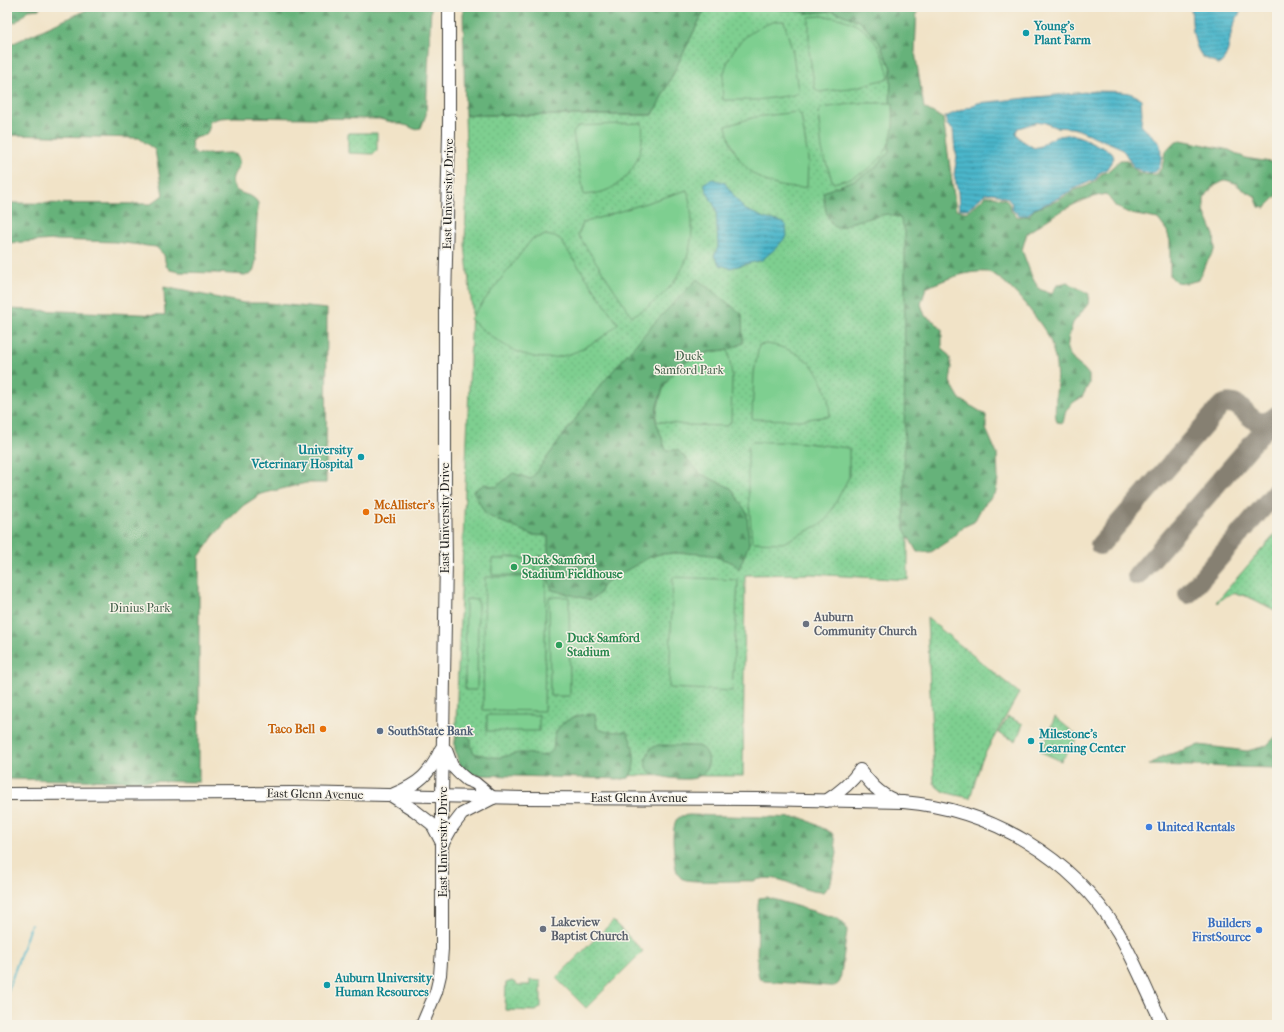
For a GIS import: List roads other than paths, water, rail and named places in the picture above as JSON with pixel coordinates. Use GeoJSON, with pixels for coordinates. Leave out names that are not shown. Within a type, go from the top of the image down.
{"type":"FeatureCollection","features":[{"type":"Feature","properties":{"kind":"main road","name":"East University Drive"},"geometry":{"type":"LineString","coordinates":[[422,1025],[432,1001],[440,975],[442,949],[442,796],[446,561],[445,302],[449,132],[449,7]]}},
{"type":"Feature","properties":{"kind":"main road"},"geometry":{"type":"LineString","coordinates":[[392,795],[414,785],[424,776],[435,764],[444,743]]}},
{"type":"Feature","properties":{"kind":"main road"},"geometry":{"type":"LineString","coordinates":[[442,844],[462,814],[493,798],[475,783],[467,780],[452,766],[444,743]]}},
{"type":"Feature","properties":{"kind":"main road"},"geometry":{"type":"LineString","coordinates":[[826,801],[852,781],[860,770],[873,787],[896,802]]}},
{"type":"Feature","properties":{"kind":"main road","name":"East Glenn Avenue"},"geometry":{"type":"LineString","coordinates":[[8,793],[294,793],[493,798],[756,799],[920,803],[945,808],[995,824],[1011,832],[1041,850],[1061,866],[1086,890],[1118,933],[1131,956],[1163,1025]]}},
{"type":"Feature","properties":{"kind":"main road"},"geometry":{"type":"LineString","coordinates":[[392,795],[432,824],[442,844]]}},
{"type":"Feature","properties":{"kind":"water"},"geometry":{"type":"Polygon","coordinates":[[[1191,7],[1244,7],[1233,27],[1228,50],[1222,63],[1218,65],[1202,56],[1199,51],[1194,39],[1191,7]]]}},
{"type":"Feature","properties":{"kind":"water"},"geometry":{"type":"Polygon","coordinates":[[[1096,91],[1125,92],[1141,99],[1141,125],[1159,142],[1160,146],[1161,158],[1156,172],[1148,173],[1134,168],[1125,153],[1119,147],[1079,130],[1055,127],[1043,122],[1038,122],[1018,128],[1016,132],[1020,139],[1034,148],[1041,146],[1047,141],[1058,136],[1072,134],[1112,152],[1114,158],[1106,170],[1099,173],[1096,179],[1034,209],[1027,215],[1019,215],[1012,210],[1012,204],[1007,198],[993,193],[985,194],[968,209],[959,209],[958,192],[954,175],[957,156],[953,130],[947,125],[945,117],[978,103],[1096,91]]]}},
{"type":"Feature","properties":{"kind":"water"},"geometry":{"type":"Polygon","coordinates":[[[712,179],[724,182],[744,209],[767,219],[779,221],[786,225],[787,236],[762,260],[730,268],[720,265],[714,256],[718,247],[716,209],[704,183],[712,179]]]}},
{"type":"Feature","properties":{"kind":"waterway"},"geometry":{"type":"LineString","coordinates":[[7,993],[31,924]]}},
{"type":"Feature","properties":{"kind":"place","name":"Young's Plant Farm"},"geometry":{"type":"Point","coordinates":[1026,33]}},
{"type":"Feature","properties":{"kind":"place","name":"University Veterinary Hospital"},"geometry":{"type":"Point","coordinates":[361,457]}},
{"type":"Feature","properties":{"kind":"place","name":"McAllister's Deli"},"geometry":{"type":"Point","coordinates":[366,512]}},
{"type":"Feature","properties":{"kind":"place","name":"Duck Samford Stadium Fieldhouse"},"geometry":{"type":"Point","coordinates":[514,567]}},
{"type":"Feature","properties":{"kind":"place","name":"Auburn Community Church"},"geometry":{"type":"Point","coordinates":[806,624]}},
{"type":"Feature","properties":{"kind":"place","name":"Duck Samford Stadium"},"geometry":{"type":"Point","coordinates":[559,645]}},
{"type":"Feature","properties":{"kind":"place","name":"Taco Bell"},"geometry":{"type":"Point","coordinates":[323,729]}},
{"type":"Feature","properties":{"kind":"place","name":"SouthState Bank"},"geometry":{"type":"Point","coordinates":[380,731]}},
{"type":"Feature","properties":{"kind":"place","name":"Milestone's Learning Center"},"geometry":{"type":"Point","coordinates":[1031,741]}},
{"type":"Feature","properties":{"kind":"place","name":"United Rentals"},"geometry":{"type":"Point","coordinates":[1149,827]}},
{"type":"Feature","properties":{"kind":"place","name":"Lakeview Baptist Church"},"geometry":{"type":"Point","coordinates":[543,929]}},
{"type":"Feature","properties":{"kind":"place","name":"Builders FirstSource"},"geometry":{"type":"Point","coordinates":[1259,930]}},
{"type":"Feature","properties":{"kind":"place","name":"Auburn University Human Resources"},"geometry":{"type":"Point","coordinates":[327,985]}},
{"type":"Feature","properties":{"kind":"park label","name":"Duck Samford Park"},"geometry":{"type":"Point","coordinates":[689,363]}},
{"type":"Feature","properties":{"kind":"park label","name":"Dinius Park"},"geometry":{"type":"Point","coordinates":[140,608]}}]}
